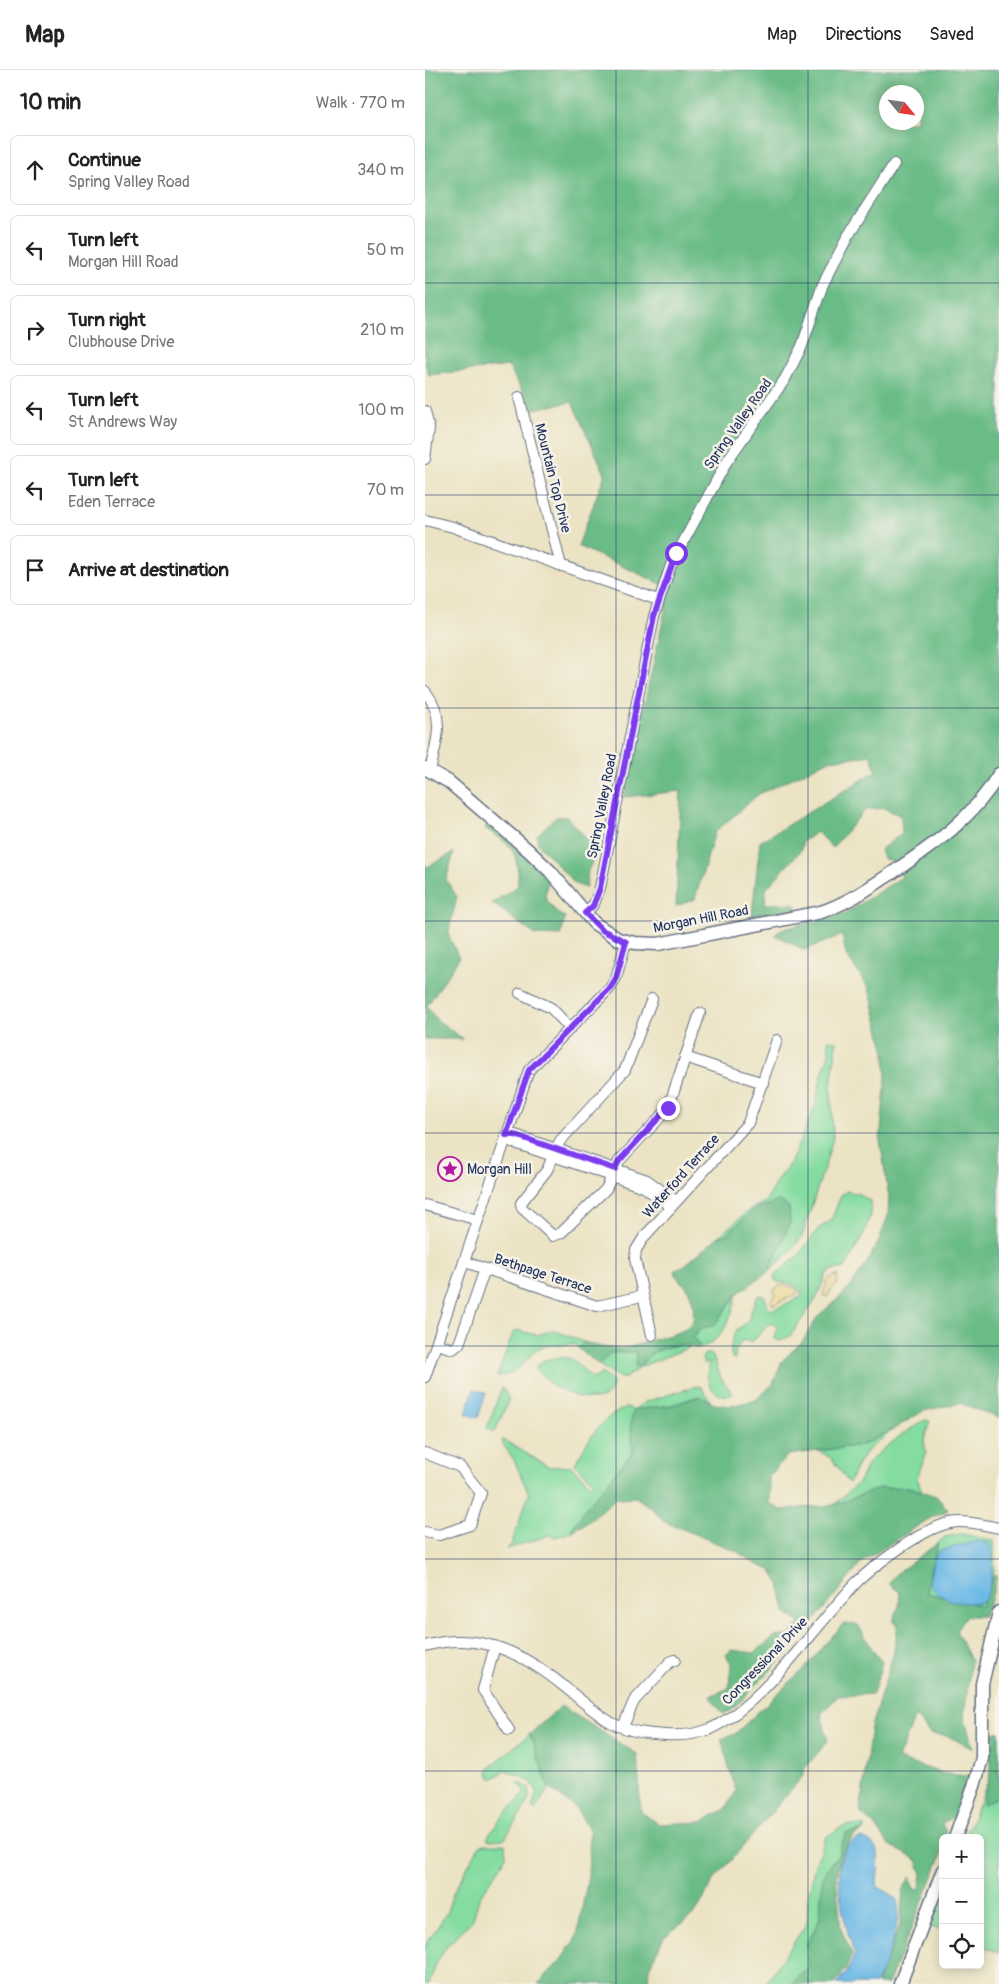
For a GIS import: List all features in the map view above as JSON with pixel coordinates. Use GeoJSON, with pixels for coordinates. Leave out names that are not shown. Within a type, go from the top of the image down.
{"type":"FeatureCollection","features":[{"type":"Feature","properties":{"kind":"main road","name":"Morgan Hill Road"},"geometry":{"type":"LineString","coordinates":[[428,769],[453,786],[532,854],[602,930],[626,942],[658,944],[821,912],[851,900],[954,830],[976,807],[999,774]]}},
{"type":"Feature","properties":{"kind":"main road"},"geometry":{"type":"LineString","coordinates":[[956,1834],[982,1758],[981,1696],[999,1612]]}},
{"type":"Feature","properties":{"kind":"main road"},"geometry":{"type":"LineString","coordinates":[[900,1984],[940,1879]]}},
{"type":"Feature","properties":{"kind":"street","name":"Spring Valley Road"},"geometry":{"type":"LineString","coordinates":[[585,913],[593,906],[600,888],[658,600],[674,557],[722,468],[785,379],[802,346],[823,284],[845,241],[894,164]]}},
{"type":"Feature","properties":{"kind":"street","name":"Mountain Top Drive"},"geometry":{"type":"LineString","coordinates":[[519,397],[561,566]]}},
{"type":"Feature","properties":{"kind":"street"},"geometry":{"type":"LineString","coordinates":[[425,411],[429,433],[425,459]]}},
{"type":"Feature","properties":{"kind":"street"},"geometry":{"type":"LineString","coordinates":[[425,520],[453,527],[658,600]]}},
{"type":"Feature","properties":{"kind":"street"},"geometry":{"type":"LineString","coordinates":[[425,691],[435,706],[439,721],[439,734],[428,769]]}},
{"type":"Feature","properties":{"kind":"street"},"geometry":{"type":"LineString","coordinates":[[425,1377],[529,1070],[613,983],[626,942]]}},
{"type":"Feature","properties":{"kind":"street"},"geometry":{"type":"LineString","coordinates":[[520,992],[551,1008],[569,1027]]}},
{"type":"Feature","properties":{"kind":"street"},"geometry":{"type":"LineString","coordinates":[[652,999],[625,1070],[559,1141],[547,1170],[521,1203],[522,1208],[553,1236],[561,1233],[606,1189],[619,1161],[668,1108],[699,1013]]}},
{"type":"Feature","properties":{"kind":"street","name":"Waterford Terrace"},"geometry":{"type":"LineString","coordinates":[[652,1335],[635,1259],[636,1250],[644,1237],[673,1204],[748,1123],[777,1040]]}},
{"type":"Feature","properties":{"kind":"street"},"geometry":{"type":"LineString","coordinates":[[685,1057],[763,1083]]}},
{"type":"Feature","properties":{"kind":"street"},"geometry":{"type":"LineString","coordinates":[[506,1135],[512,1142],[555,1153],[614,1173],[644,1187],[673,1204]]}},
{"type":"Feature","properties":{"kind":"street"},"geometry":{"type":"LineString","coordinates":[[425,1204],[478,1220]]}},
{"type":"Feature","properties":{"kind":"street","name":"Bethpage Terrace"},"geometry":{"type":"LineString","coordinates":[[465,1262],[597,1306],[642,1296]]}},
{"type":"Feature","properties":{"kind":"street"},"geometry":{"type":"LineString","coordinates":[[437,1344],[453,1349],[456,1348],[485,1269]]}},
{"type":"Feature","properties":{"kind":"street"},"geometry":{"type":"LineString","coordinates":[[425,1453],[460,1467],[481,1494],[470,1525],[439,1535],[425,1532]]}},
{"type":"Feature","properties":{"kind":"street","name":"Congressional Drive"},"geometry":{"type":"LineString","coordinates":[[425,1646],[461,1640],[512,1651],[532,1662],[602,1716],[623,1727],[653,1735],[676,1736],[709,1729],[732,1716],[752,1699],[797,1652],[857,1582],[884,1559],[916,1537],[951,1523],[973,1523],[999,1528]]}},
{"type":"Feature","properties":{"kind":"street"},"geometry":{"type":"LineString","coordinates":[[495,1646],[483,1690],[509,1730]]}},
{"type":"Feature","properties":{"kind":"street"},"geometry":{"type":"LineString","coordinates":[[623,1727],[634,1701],[670,1662],[675,1660]]}},
{"type":"Feature","properties":{"kind":"green space"},"geometry":{"type":"Polygon","coordinates":[[[425,70],[999,70],[999,1418],[960,1403],[923,1411],[894,1429],[862,1445],[788,1455],[769,1476],[769,1503],[781,1510],[834,1505],[880,1488],[909,1487],[936,1496],[948,1510],[927,1520],[863,1561],[788,1652],[732,1710],[723,1714],[710,1696],[729,1688],[731,1663],[726,1655],[731,1650],[754,1653],[774,1637],[790,1635],[800,1623],[785,1612],[780,1584],[771,1570],[756,1564],[736,1551],[663,1521],[654,1510],[636,1497],[616,1498],[588,1522],[569,1533],[585,1509],[633,1452],[631,1425],[633,1410],[672,1405],[700,1396],[714,1404],[730,1406],[756,1400],[773,1384],[782,1361],[803,1341],[818,1316],[849,1289],[879,1241],[888,1216],[889,1197],[880,1140],[886,1079],[885,1052],[869,988],[846,955],[842,935],[805,950],[775,935],[780,930],[846,913],[902,877],[895,863],[883,858],[880,850],[902,833],[901,816],[884,808],[865,810],[832,848],[817,832],[803,841],[801,850],[766,889],[765,904],[794,904],[797,910],[752,915],[760,842],[876,771],[871,755],[830,760],[759,794],[715,832],[695,899],[676,906],[681,791],[624,797],[670,588],[578,546],[605,474],[572,402],[533,409],[508,366],[429,375],[425,363],[425,70]]]}},
{"type":"Feature","properties":{"kind":"green space"},"geometry":{"type":"Polygon","coordinates":[[[556,817],[567,817],[587,839],[600,849],[588,870],[586,888],[575,884],[538,844],[537,835],[556,817]]]}},
{"type":"Feature","properties":{"kind":"green space"},"geometry":{"type":"Polygon","coordinates":[[[488,823],[534,861],[548,877],[545,898],[558,914],[565,917],[561,936],[535,935],[492,903],[518,886],[518,874],[512,850],[485,828],[488,823]]]}},
{"type":"Feature","properties":{"kind":"green space"},"geometry":{"type":"Polygon","coordinates":[[[454,852],[446,880],[457,897],[448,934],[459,958],[427,1006],[436,1019],[463,1039],[425,1039],[425,864],[428,867],[454,852]]]}},
{"type":"Feature","properties":{"kind":"green space"},"geometry":{"type":"Polygon","coordinates":[[[828,1040],[837,1041],[831,1085],[833,1138],[802,1236],[789,1253],[769,1271],[784,1238],[772,1203],[752,1211],[726,1235],[718,1237],[749,1210],[765,1202],[779,1177],[791,1162],[816,1104],[821,1077],[829,1054],[828,1040]]]}},
{"type":"Feature","properties":{"kind":"green space"},"geometry":{"type":"Polygon","coordinates":[[[847,1191],[859,1194],[870,1201],[871,1213],[864,1233],[845,1268],[831,1270],[826,1274],[816,1299],[790,1336],[780,1341],[775,1339],[777,1326],[770,1323],[752,1342],[742,1340],[736,1350],[735,1359],[732,1358],[731,1343],[734,1336],[737,1330],[747,1322],[754,1302],[759,1295],[764,1296],[769,1308],[773,1310],[801,1297],[802,1294],[797,1287],[775,1281],[775,1275],[799,1255],[819,1228],[831,1221],[841,1195],[847,1191]]]}},
{"type":"Feature","properties":{"kind":"green space"},"geometry":{"type":"Polygon","coordinates":[[[779,1201],[789,1207],[790,1223],[769,1271],[737,1294],[714,1326],[704,1328],[698,1332],[694,1338],[701,1348],[675,1345],[663,1348],[652,1353],[640,1367],[635,1366],[636,1352],[610,1353],[599,1365],[578,1348],[584,1342],[607,1348],[624,1348],[683,1331],[693,1322],[692,1301],[686,1287],[678,1279],[675,1270],[685,1265],[718,1237],[726,1235],[752,1211],[779,1201]]]}},
{"type":"Feature","properties":{"kind":"green space"},"geometry":{"type":"Polygon","coordinates":[[[737,1294],[726,1326],[716,1339],[701,1348],[694,1338],[698,1332],[737,1294]]]}},
{"type":"Feature","properties":{"kind":"green space"},"geometry":{"type":"Polygon","coordinates":[[[517,1330],[537,1335],[553,1330],[584,1342],[578,1348],[574,1344],[543,1347],[533,1353],[517,1370],[497,1376],[513,1333],[517,1330]]]}},
{"type":"Feature","properties":{"kind":"green space"},"geometry":{"type":"Polygon","coordinates":[[[683,1344],[690,1347],[640,1367],[625,1378],[620,1378],[599,1365],[609,1353],[637,1352],[647,1355],[683,1344]]]}},
{"type":"Feature","properties":{"kind":"green space"},"geometry":{"type":"Polygon","coordinates":[[[705,1354],[712,1354],[721,1378],[733,1394],[719,1394],[711,1387],[707,1375],[710,1361],[704,1364],[702,1358],[705,1354]]]}},
{"type":"Feature","properties":{"kind":"green space"},"geometry":{"type":"Polygon","coordinates":[[[562,1357],[572,1359],[592,1378],[596,1378],[602,1373],[614,1383],[610,1391],[605,1396],[597,1399],[580,1397],[555,1387],[535,1368],[544,1360],[562,1357]]]}},
{"type":"Feature","properties":{"kind":"green space"},"geometry":{"type":"Polygon","coordinates":[[[696,1386],[701,1387],[711,1402],[699,1396],[672,1405],[633,1410],[645,1402],[696,1386]]]}},
{"type":"Feature","properties":{"kind":"green space"},"geometry":{"type":"Polygon","coordinates":[[[502,1387],[509,1399],[495,1432],[487,1428],[502,1387]]]}},
{"type":"Feature","properties":{"kind":"green space"},"geometry":{"type":"Polygon","coordinates":[[[627,1407],[633,1410],[631,1425],[633,1452],[585,1509],[569,1533],[555,1537],[550,1535],[507,1549],[511,1545],[529,1494],[514,1460],[503,1444],[502,1439],[549,1467],[571,1466],[591,1485],[594,1482],[575,1464],[580,1455],[590,1438],[609,1417],[627,1407]]]}},
{"type":"Feature","properties":{"kind":"green space"},"geometry":{"type":"Polygon","coordinates":[[[925,1420],[930,1421],[924,1440],[926,1453],[917,1478],[922,1491],[909,1487],[834,1505],[859,1482],[868,1463],[875,1456],[901,1435],[925,1420]]]}},
{"type":"Feature","properties":{"kind":"green space"},"geometry":{"type":"Polygon","coordinates":[[[894,1429],[869,1449],[859,1462],[849,1483],[831,1458],[819,1451],[862,1445],[894,1429]]]}},
{"type":"Feature","properties":{"kind":"green space"},"geometry":{"type":"Polygon","coordinates":[[[961,1534],[994,1540],[995,1569],[982,1606],[927,1593],[927,1583],[938,1543],[945,1537],[961,1534]]]}},
{"type":"Feature","properties":{"kind":"green space"},"geometry":{"type":"Polygon","coordinates":[[[938,1543],[927,1583],[927,1593],[982,1606],[994,1575],[997,1576],[991,1600],[983,1616],[966,1616],[956,1631],[971,1660],[964,1716],[973,1749],[948,1736],[930,1734],[915,1716],[898,1759],[945,1774],[970,1776],[955,1817],[942,1823],[946,1834],[939,1834],[939,1862],[888,1984],[877,1984],[900,1925],[903,1890],[910,1877],[914,1889],[920,1890],[922,1874],[917,1860],[888,1844],[876,1826],[860,1813],[871,1727],[894,1652],[898,1624],[893,1621],[899,1606],[900,1592],[889,1584],[896,1574],[938,1543]]]}},
{"type":"Feature","properties":{"kind":"green space"},"geometry":{"type":"Polygon","coordinates":[[[843,1624],[858,1625],[882,1662],[873,1694],[838,1696],[821,1714],[828,1741],[805,1768],[802,1777],[715,1879],[695,1914],[664,1937],[649,1968],[648,1984],[538,1984],[561,1960],[577,1936],[588,1877],[590,1831],[576,1808],[549,1788],[530,1734],[561,1706],[637,1754],[641,1812],[659,1824],[701,1822],[726,1809],[736,1791],[721,1739],[735,1734],[808,1665],[843,1624]]]}},
{"type":"Feature","properties":{"kind":"green space"},"geometry":{"type":"Polygon","coordinates":[[[999,1732],[999,1796],[982,1805],[991,1769],[991,1735],[999,1732]]]}},
{"type":"Feature","properties":{"kind":"green space"},"geometry":{"type":"Polygon","coordinates":[[[530,1734],[549,1788],[535,1810],[532,1807],[537,1792],[528,1780],[505,1771],[492,1779],[488,1772],[490,1767],[530,1734]]]}},
{"type":"Feature","properties":{"kind":"green space"},"geometry":{"type":"Polygon","coordinates":[[[990,1776],[999,1779],[999,1953],[984,1947],[984,1834],[967,1834],[990,1776]]]}},
{"type":"Feature","properties":{"kind":"green space"},"geometry":{"type":"Polygon","coordinates":[[[519,1782],[529,1788],[528,1801],[525,1807],[505,1839],[490,1840],[487,1838],[503,1816],[524,1794],[524,1789],[518,1784],[519,1782]]]}},
{"type":"Feature","properties":{"kind":"green space"},"geometry":{"type":"Polygon","coordinates":[[[849,1825],[865,1826],[865,1830],[846,1834],[838,1855],[823,1877],[820,1918],[807,1944],[809,1967],[791,1984],[765,1984],[807,1923],[808,1898],[815,1863],[825,1838],[838,1829],[849,1825]]]}},
{"type":"Feature","properties":{"kind":"green space"},"geometry":{"type":"Polygon","coordinates":[[[865,1830],[853,1836],[841,1855],[836,1877],[841,1929],[852,1954],[846,1969],[834,1984],[791,1984],[809,1967],[807,1944],[820,1918],[822,1877],[838,1855],[846,1833],[865,1830]]]}},
{"type":"Feature","properties":{"kind":"green space"},"geometry":{"type":"Polygon","coordinates":[[[505,1844],[506,1855],[503,1863],[480,1896],[473,1919],[445,1949],[437,1962],[429,1984],[425,1984],[425,1947],[447,1912],[453,1893],[480,1845],[505,1844]]]}},
{"type":"Feature","properties":{"kind":"green space"},"geometry":{"type":"Polygon","coordinates":[[[939,1902],[939,1930],[929,1926],[939,1902]]]}},
{"type":"Feature","properties":{"kind":"sand"},"geometry":{"type":"Polygon","coordinates":[[[837,1275],[837,1285],[831,1289],[828,1296],[823,1296],[827,1280],[837,1275]]]}},
{"type":"Feature","properties":{"kind":"sand"},"geometry":{"type":"Polygon","coordinates":[[[779,1285],[797,1289],[798,1293],[773,1305],[771,1300],[776,1295],[774,1290],[779,1285]]]}},
{"type":"Feature","properties":{"kind":"water"},"geometry":{"type":"Polygon","coordinates":[[[474,1389],[486,1393],[478,1418],[466,1414],[474,1389]]]}},
{"type":"Feature","properties":{"kind":"water"},"geometry":{"type":"Polygon","coordinates":[[[978,1541],[990,1544],[993,1556],[990,1582],[983,1602],[967,1603],[952,1601],[939,1594],[929,1583],[933,1561],[939,1551],[978,1541]]]}},
{"type":"Feature","properties":{"kind":"water"},"geometry":{"type":"Polygon","coordinates":[[[862,1838],[874,1846],[879,1858],[877,1886],[896,1899],[898,1917],[896,1929],[884,1967],[875,1984],[837,1984],[847,1972],[855,1954],[842,1908],[840,1871],[843,1855],[850,1844],[862,1838]]]}},
{"type":"Feature","properties":{"kind":"place","name":"Morgan Hill"},"geometry":{"type":"Point","coordinates":[450,1169]}},
{"type":"Feature","properties":{"kind":"route"},"geometry":{"type":"LineString","coordinates":[[668,1108],[619,1161],[615,1169],[515,1135],[506,1135],[525,1079],[534,1062],[610,988],[616,978],[626,942],[602,930],[585,913],[593,906],[600,888],[654,616],[661,590],[676,553]]}}]}
